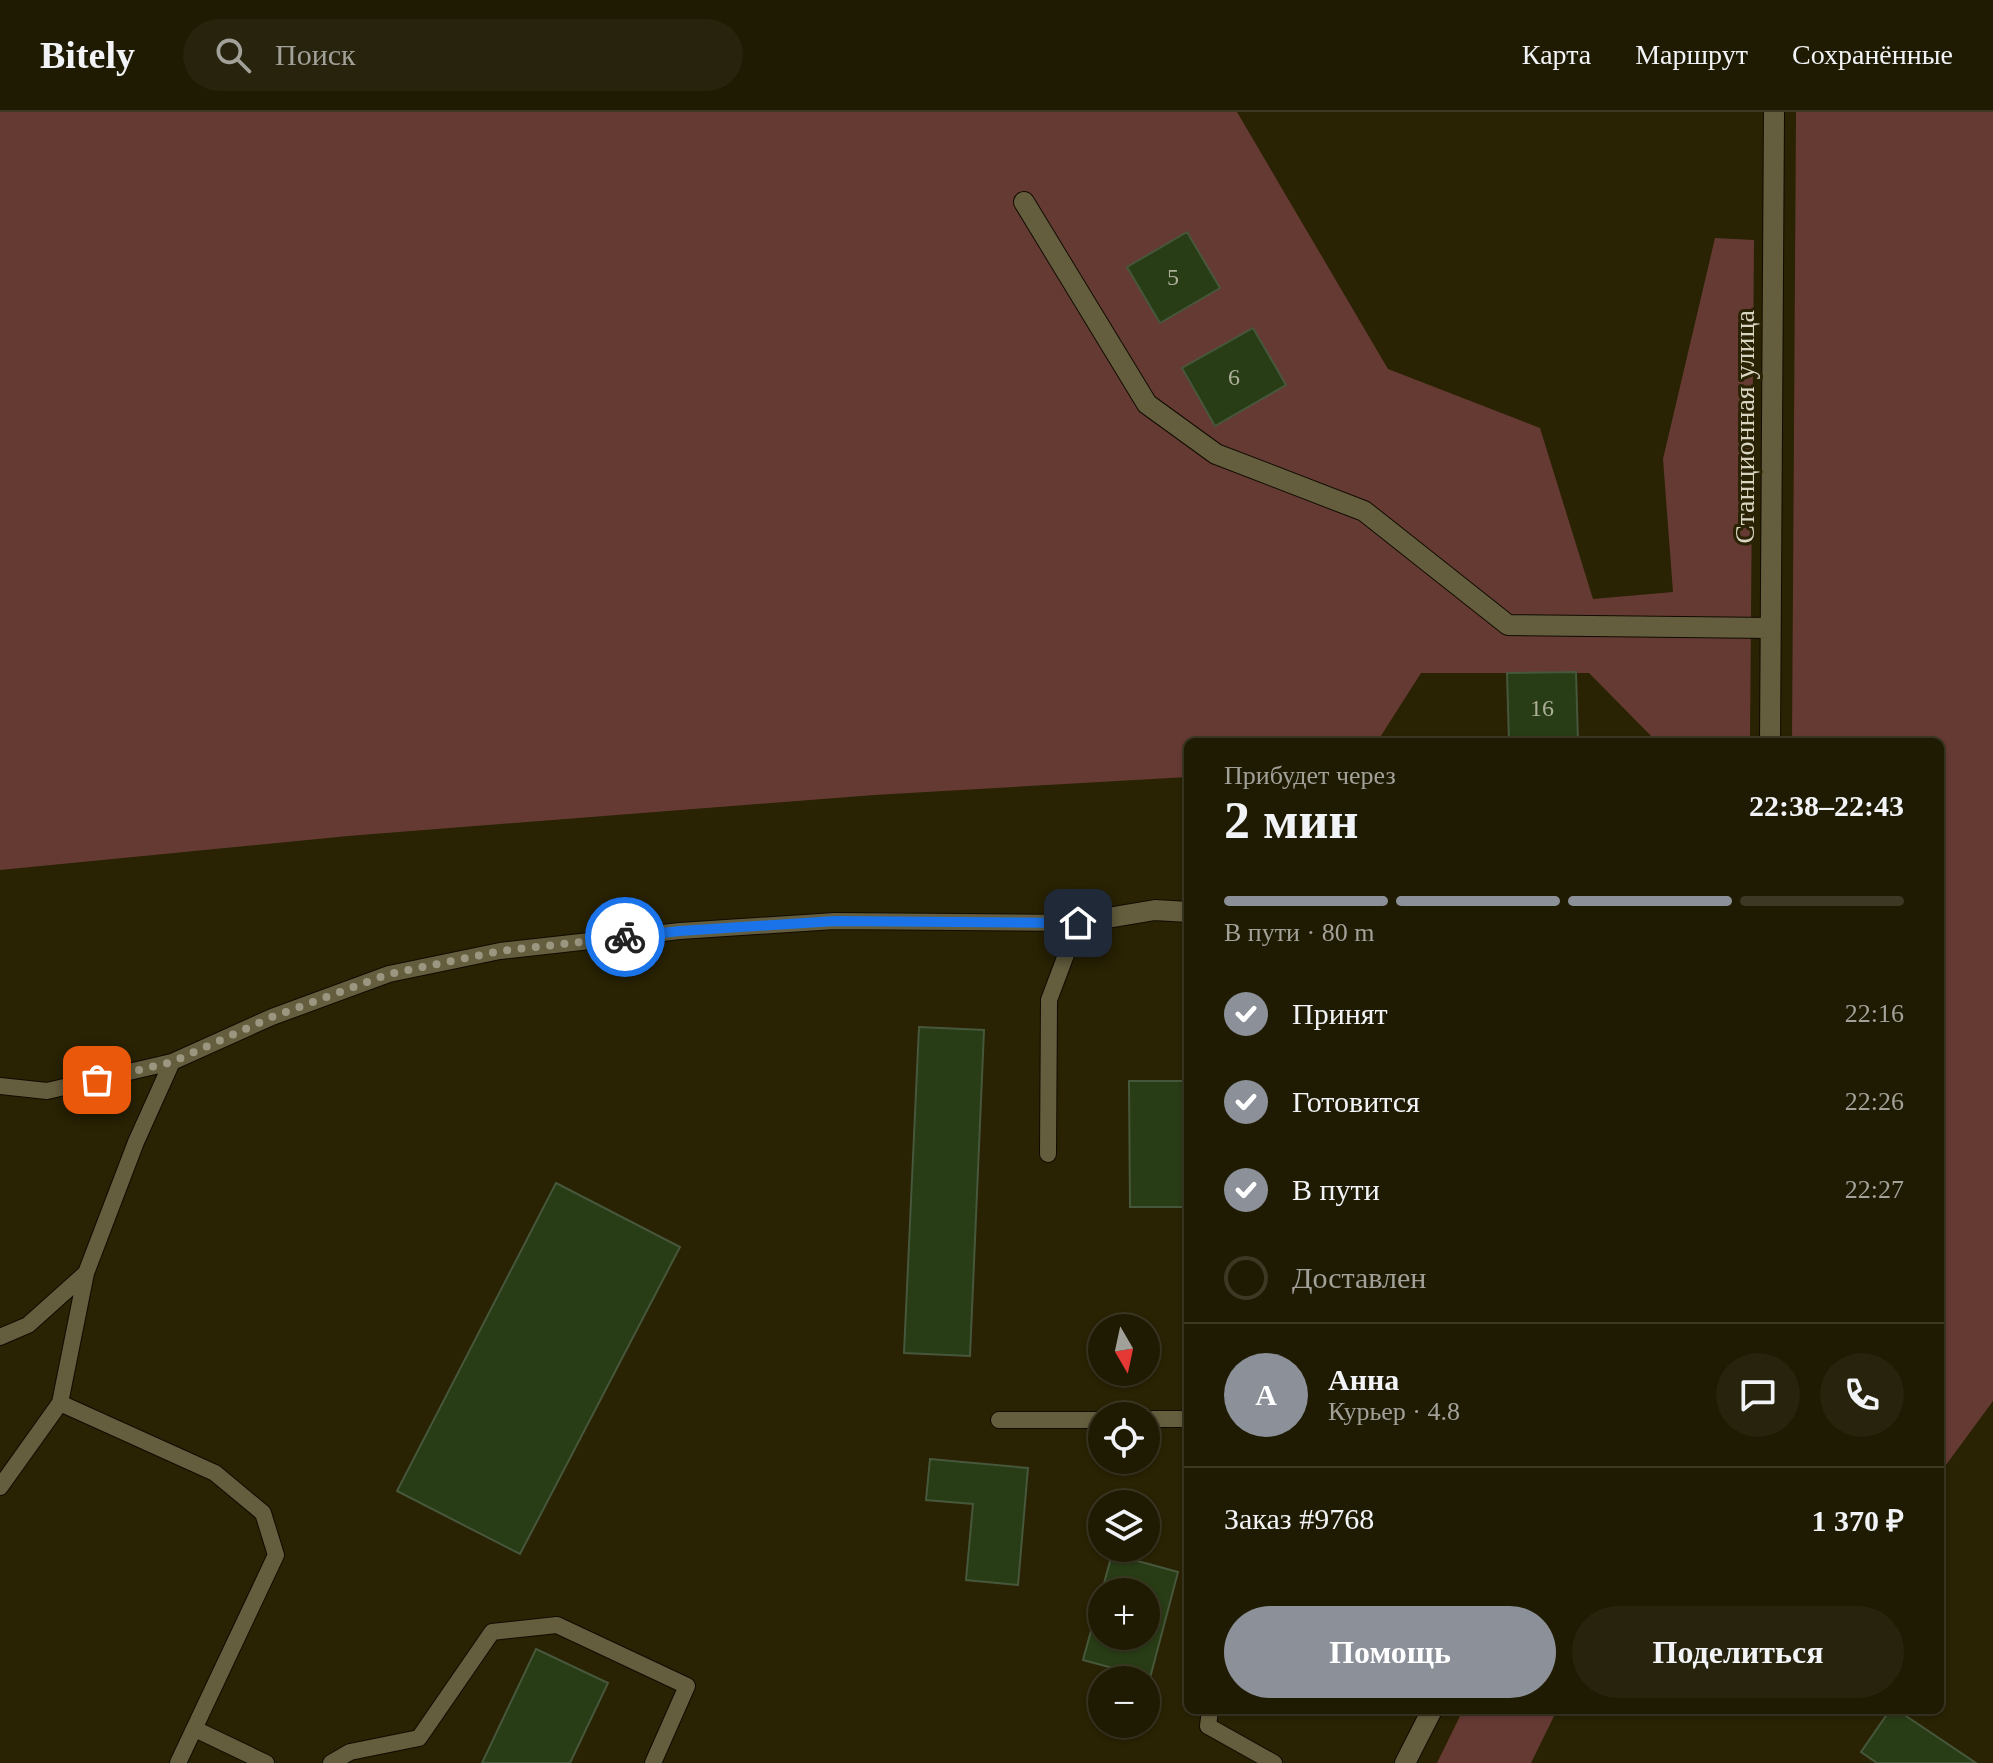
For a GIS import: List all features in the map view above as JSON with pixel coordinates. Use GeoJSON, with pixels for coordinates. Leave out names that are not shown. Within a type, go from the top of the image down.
{"type":"FeatureCollection","features":[{"type":"Feature","properties":{"kind":"street","name":"Станционная улица"},"geometry":{"type":"LineString","coordinates":[[1770,738],[1774,112]]}},
{"type":"Feature","properties":{"kind":"street"},"geometry":{"type":"LineString","coordinates":[[1024,202],[1147,404],[1216,454],[1364,511],[1508,625],[1770,628]]}},
{"type":"Feature","properties":{"kind":"street"},"geometry":{"type":"LineString","coordinates":[[1078,923],[1155,910],[1184,912]]}},
{"type":"Feature","properties":{"kind":"street"},"geometry":{"type":"LineString","coordinates":[[1405,1763],[1430,1714]]}},
{"type":"Feature","properties":{"kind":"lane"},"geometry":{"type":"LineString","coordinates":[[0,1086],[47,1091],[172,1062],[272,1017],[389,974],[500,951],[680,931],[835,921],[1078,923],[1049,1000],[1048,1154]]}},
{"type":"Feature","properties":{"kind":"lane"},"geometry":{"type":"LineString","coordinates":[[0,1487],[60,1403],[86,1273],[136,1142],[172,1062]]}},
{"type":"Feature","properties":{"kind":"lane"},"geometry":{"type":"LineString","coordinates":[[0,1337],[28,1325],[86,1273]]}},
{"type":"Feature","properties":{"kind":"lane"},"geometry":{"type":"LineString","coordinates":[[60,1403],[215,1473],[263,1513],[276,1555],[178,1763]]}},
{"type":"Feature","properties":{"kind":"lane"},"geometry":{"type":"LineString","coordinates":[[1160,1419],[1184,1419]]}},
{"type":"Feature","properties":{"kind":"lane"},"geometry":{"type":"LineString","coordinates":[[999,1420],[1088,1420]]}},
{"type":"Feature","properties":{"kind":"lane"},"geometry":{"type":"LineString","coordinates":[[331,1763],[350,1752],[419,1738],[492,1632],[557,1625],[687,1686],[653,1763]]}},
{"type":"Feature","properties":{"kind":"lane"},"geometry":{"type":"LineString","coordinates":[[1210,1714],[1208,1726],[1274,1763]]}},
{"type":"Feature","properties":{"kind":"lane"},"geometry":{"type":"LineString","coordinates":[[195,1729],[266,1763]]}},
{"type":"Feature","properties":{"kind":"shaded area"},"geometry":{"type":"Polygon","coordinates":[[[0,112],[1237,112],[1388,369],[1540,428],[1593,599],[1673,592],[1663,459],[1715,238],[1754,240],[1750,738],[1653,738],[1589,673],[1421,673],[1380,738],[1184,738],[1184,777],[874,795],[348,836],[0,870],[0,112]]]}},
{"type":"Feature","properties":{"kind":"shaded area"},"geometry":{"type":"Polygon","coordinates":[[[1796,112],[1993,112],[1993,1401],[1944,1468],[1944,738],[1792,738],[1796,112]]]}},
{"type":"Feature","properties":{"kind":"shaded area"},"geometry":{"type":"Polygon","coordinates":[[[1461,1714],[1555,1714],[1531,1763],[1437,1763],[1461,1714]]]}},
{"type":"Feature","properties":{"kind":"building"},"geometry":{"type":"Polygon","coordinates":[[[1187,232],[1220,288],[1160,323],[1127,267],[1187,232]]]}},
{"type":"Feature","properties":{"kind":"building"},"geometry":{"type":"Polygon","coordinates":[[[1253,328],[1286,385],[1215,426],[1182,368],[1253,328]]]}},
{"type":"Feature","properties":{"kind":"building"},"geometry":{"type":"Polygon","coordinates":[[[1576,672],[1578,738],[1509,738],[1507,673],[1576,672]]]}},
{"type":"Feature","properties":{"kind":"building"},"geometry":{"type":"Polygon","coordinates":[[[919,1027],[984,1030],[970,1356],[904,1353],[919,1027]]]}},
{"type":"Feature","properties":{"kind":"building"},"geometry":{"type":"Polygon","coordinates":[[[1129,1081],[1184,1081],[1184,1207],[1130,1207],[1129,1081]]]}},
{"type":"Feature","properties":{"kind":"building"},"geometry":{"type":"Polygon","coordinates":[[[556,1183],[680,1247],[520,1554],[397,1491],[556,1183]]]}},
{"type":"Feature","properties":{"kind":"building"},"geometry":{"type":"Polygon","coordinates":[[[930,1459],[1028,1468],[1018,1585],[966,1580],[973,1504],[926,1500],[930,1459]]]}},
{"type":"Feature","properties":{"kind":"building"},"geometry":{"type":"Polygon","coordinates":[[[1110,1562],[1141,1562],[1178,1572],[1160,1640],[1160,1578],[1105,1578],[1110,1562]]]}},
{"type":"Feature","properties":{"kind":"building"},"geometry":{"type":"Polygon","coordinates":[[[1088,1642],[1088,1650],[1157,1650],[1153,1666],[1105,1666],[1083,1660],[1088,1642]]]}},
{"type":"Feature","properties":{"kind":"building"},"geometry":{"type":"Polygon","coordinates":[[[536,1649],[608,1683],[570,1763],[482,1763],[536,1649]]]}},
{"type":"Feature","properties":{"kind":"building"},"geometry":{"type":"Polygon","coordinates":[[[1887,1714],[1903,1714],[1976,1763],[1877,1763],[1861,1752],[1887,1714]]]}},
{"type":"Feature","properties":{"kind":"way so far"},"geometry":{"type":"LineString","coordinates":[[97,1080],[172,1062],[272,1017],[389,974],[500,951],[625,937]]}},
{"type":"Feature","properties":{"kind":"route"},"geometry":{"type":"LineString","coordinates":[[625,937],[835,921],[1078,923]]}}]}
